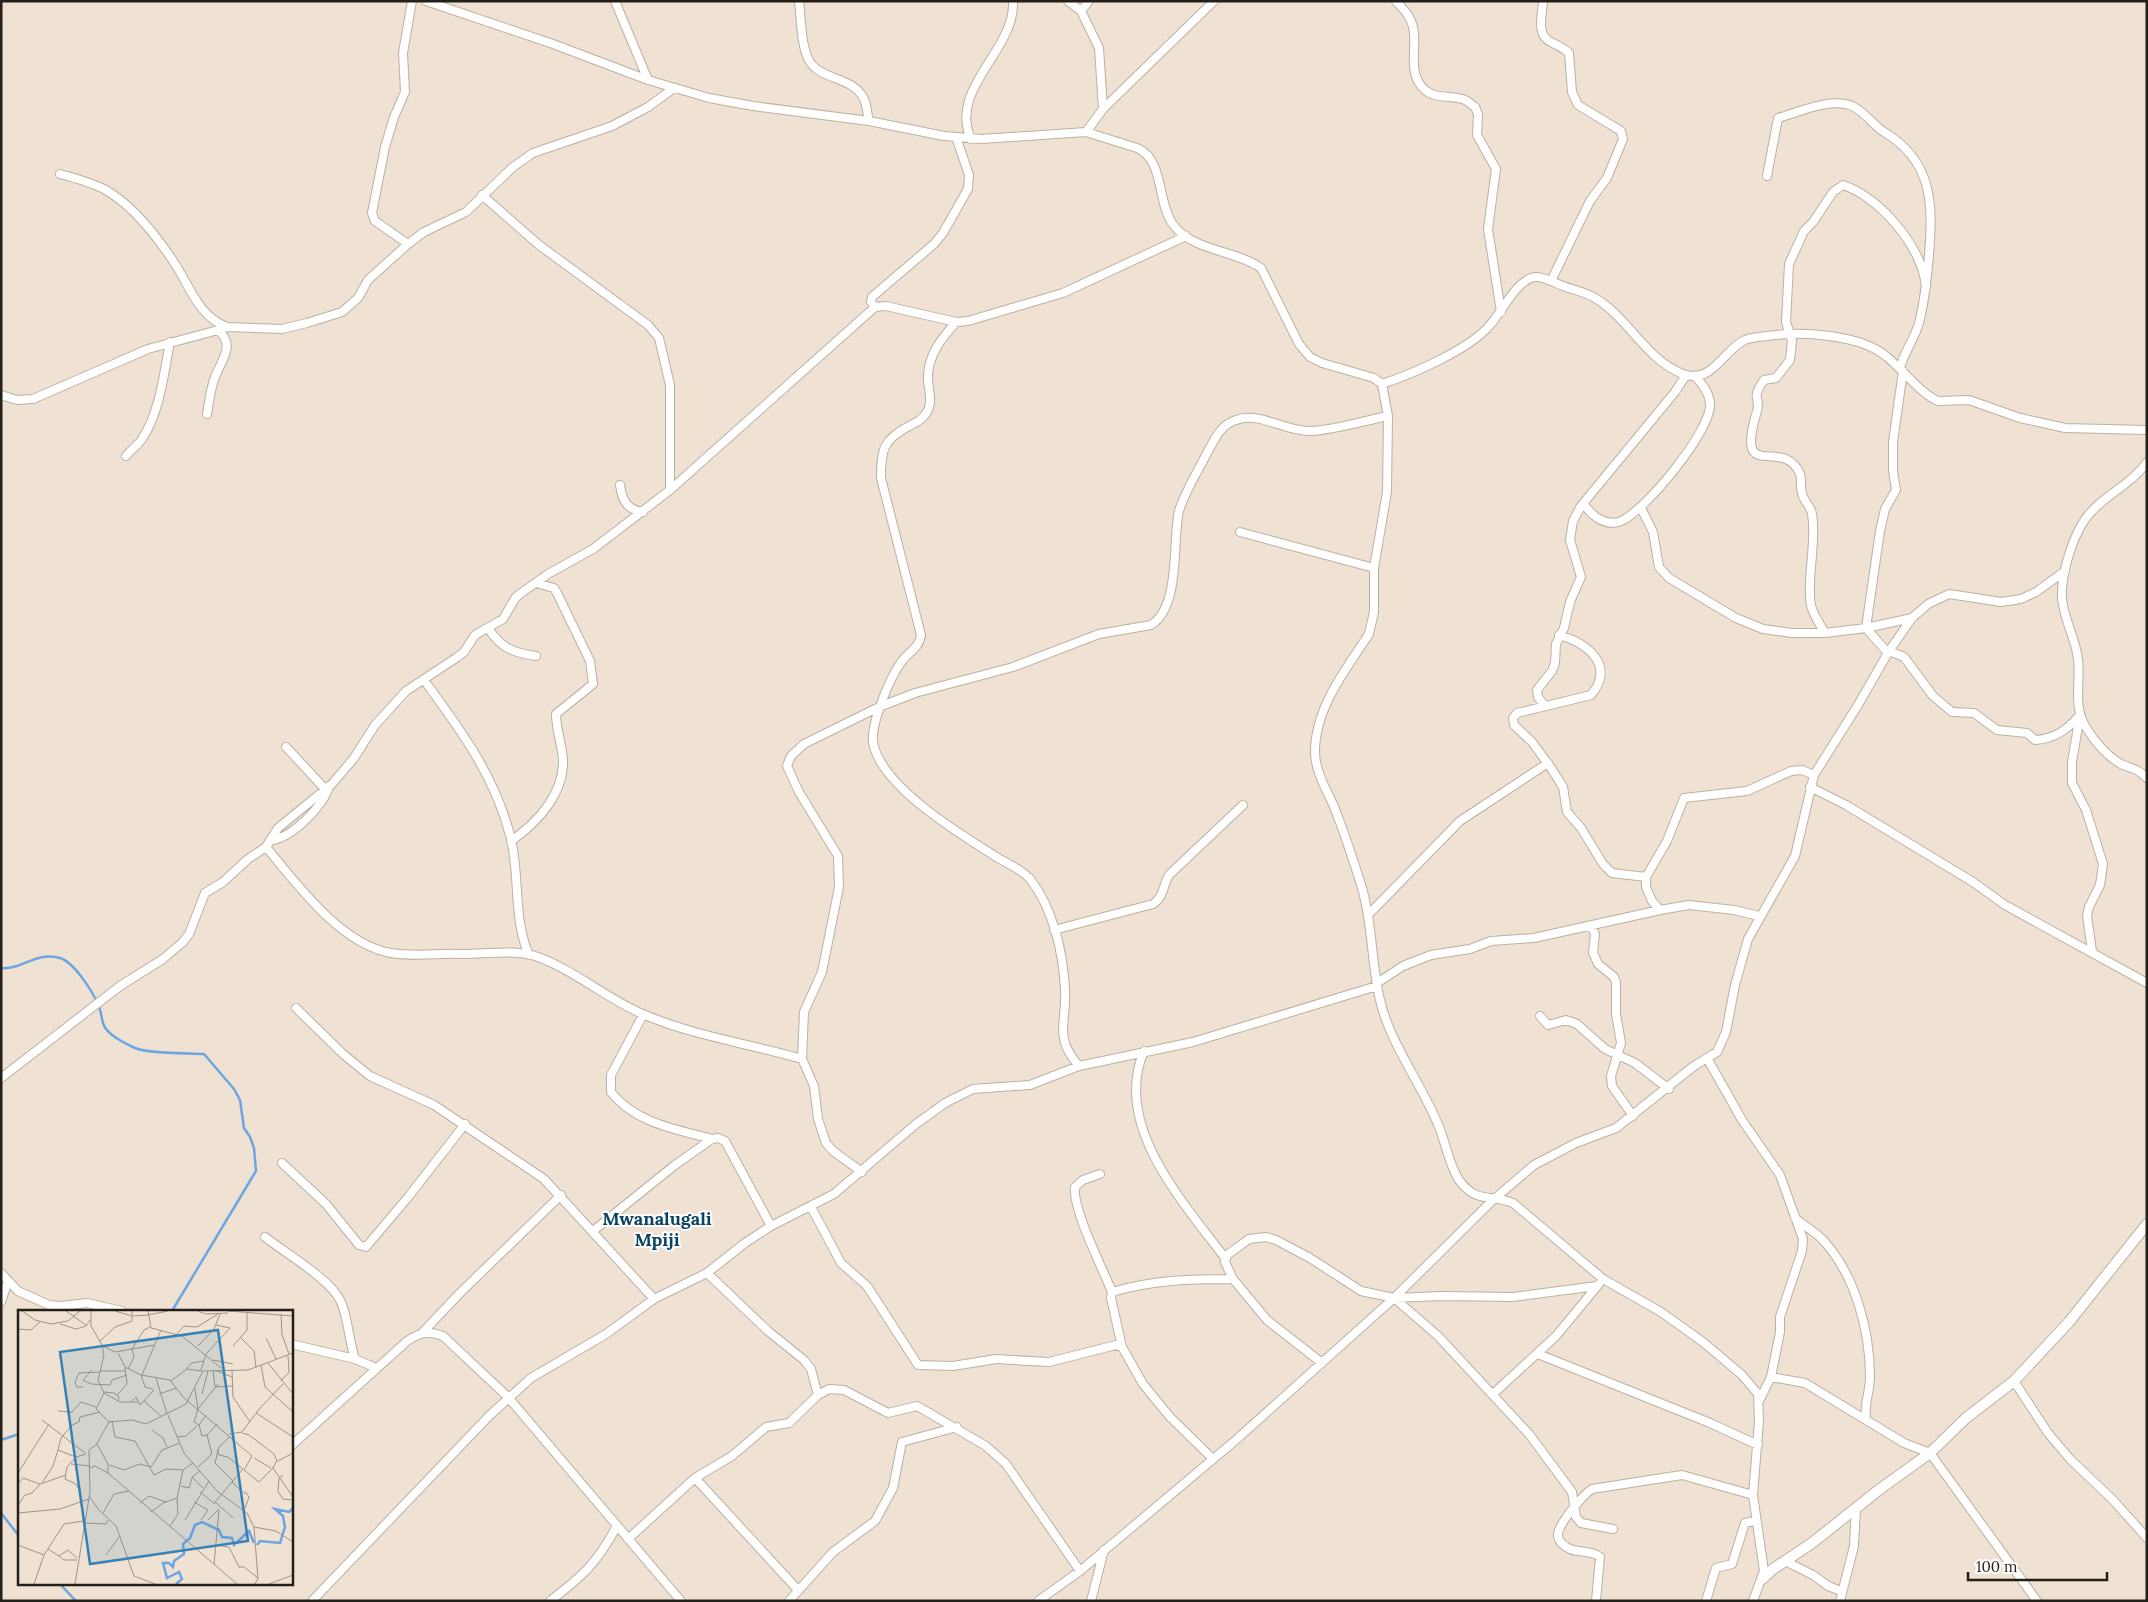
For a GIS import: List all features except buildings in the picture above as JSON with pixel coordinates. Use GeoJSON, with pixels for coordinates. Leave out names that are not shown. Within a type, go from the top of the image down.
{"type":"FeatureCollection","features":[{"type":"Feature","properties":{"kind":"street"},"geometry":{"type":"LineString","coordinates":[[408,244],[375,221],[372,213],[394,116],[405,92],[403,53],[412,1]]}},
{"type":"Feature","properties":{"kind":"street"},"geometry":{"type":"LineString","coordinates":[[615,1],[648,80]]}},
{"type":"Feature","properties":{"kind":"street"},"geometry":{"type":"LineString","coordinates":[[799,1],[806,52],[810,63],[818,70],[842,80],[859,92],[864,99],[869,121]]}},
{"type":"Feature","properties":{"kind":"street"},"geometry":{"type":"LineString","coordinates":[[971,139],[966,129],[966,111],[974,88],[1007,29],[1013,1]]}},
{"type":"Feature","properties":{"kind":"street"},"geometry":{"type":"LineString","coordinates":[[1068,1],[1081,11],[1099,48],[1103,109]]}},
{"type":"Feature","properties":{"kind":"street"},"geometry":{"type":"LineString","coordinates":[[1081,11],[1089,1]]}},
{"type":"Feature","properties":{"kind":"street"},"geometry":{"type":"LineString","coordinates":[[1086,132],[1103,109],[1214,1]]}},
{"type":"Feature","properties":{"kind":"street"},"geometry":{"type":"LineString","coordinates":[[1396,1],[1409,16],[1414,27],[1413,65],[1418,81],[1425,90],[1434,95],[1462,99],[1475,107],[1478,114],[1477,134],[1496,169],[1488,229],[1501,312]]}},
{"type":"Feature","properties":{"kind":"street"},"geometry":{"type":"LineString","coordinates":[[1543,1],[1541,31],[1545,39],[1569,53],[1572,92],[1578,104],[1621,131],[1623,139],[1607,178],[1590,201],[1550,281]]}},
{"type":"Feature","properties":{"kind":"street"},"geometry":{"type":"LineString","coordinates":[[428,2],[648,80],[709,98],[754,106],[869,121],[956,138],[971,139],[1086,132],[1137,148],[1147,154],[1157,175],[1165,209],[1171,221],[1186,236],[1201,244],[1253,263],[1261,268],[1299,344],[1310,357],[1322,363],[1374,378],[1382,384],[1388,416],[1387,492],[1374,568],[1374,623],[1329,698],[1315,741],[1314,755],[1320,777],[1335,811],[1362,889],[1368,915],[1381,1003],[1390,1028],[1439,1126],[1459,1180],[1475,1195],[1493,1200],[1504,1199],[1512,1202],[1603,1279],[1661,1312],[1703,1342],[1742,1374],[1758,1394],[1758,1444],[1753,1495],[1764,1563],[1762,1579],[1753,1601]]}},
{"type":"Feature","properties":{"kind":"street"},"geometry":{"type":"LineString","coordinates":[[1,395],[17,400],[33,399],[170,342],[218,330],[227,328],[282,329],[307,324],[342,312],[358,298],[368,280],[408,244],[424,232],[466,212],[482,195],[533,153],[612,126],[648,107],[674,88]]}},
{"type":"Feature","properties":{"kind":"street"},"geometry":{"type":"LineString","coordinates":[[1767,176],[1778,118],[1835,103],[1852,106],[1882,131],[1895,138],[1912,155],[1923,173],[1931,199],[1932,217],[1926,287],[1918,325],[1903,356],[1893,442],[1893,471],[1896,490],[1885,509],[1880,531],[1866,628]]}},
{"type":"Feature","properties":{"kind":"street"},"geometry":{"type":"LineString","coordinates":[[874,307],[871,302],[872,297],[934,244],[943,233],[968,190],[969,175],[956,138]]}},
{"type":"Feature","properties":{"kind":"street"},"geometry":{"type":"LineString","coordinates":[[60,174],[104,189],[121,200],[160,243],[193,296],[211,320],[227,328]]}},
{"type":"Feature","properties":{"kind":"street"},"geometry":{"type":"LineString","coordinates":[[1825,633],[1812,607],[1814,539],[1812,511],[1802,495],[1800,475],[1789,459],[1783,457],[1761,457],[1755,454],[1750,446],[1751,430],[1758,407],[1755,397],[1757,390],[1764,380],[1776,378],[1790,360],[1792,335],[1786,322],[1789,264],[1804,232],[1838,186],[1843,185],[1854,189],[1882,209],[1891,219],[1917,254],[1925,275],[1926,287]]}},
{"type":"Feature","properties":{"kind":"street"},"geometry":{"type":"LineString","coordinates":[[482,195],[539,246],[614,299],[648,326],[659,338],[670,385],[670,490]]}},
{"type":"Feature","properties":{"kind":"street"},"geometry":{"type":"LineString","coordinates":[[1,1078],[120,986],[163,959],[182,942],[194,923],[205,893],[223,882],[268,844],[288,834],[314,811],[326,797],[327,788],[354,758],[375,725],[406,691],[464,652],[475,635],[503,618],[516,597],[536,583],[593,550],[670,490],[874,307],[886,306],[956,322],[968,321],[1062,293],[1186,236]]}},
{"type":"Feature","properties":{"kind":"street"},"geometry":{"type":"LineString","coordinates":[[1382,384],[1440,360],[1479,335],[1501,312],[1523,281],[1536,277],[1595,298],[1615,315],[1657,359],[1668,368],[1686,375],[1696,376],[1706,373],[1744,340],[1768,335],[1822,335],[1860,343],[1885,354],[1938,401],[1969,400],[2020,418],[2065,428],[2147,430]]}},
{"type":"Feature","properties":{"kind":"street"},"geometry":{"type":"LineString","coordinates":[[956,322],[940,340],[930,363],[928,375],[931,403],[926,413],[919,422],[891,436],[886,443],[881,466],[881,478],[921,635],[916,648],[902,662],[880,707],[874,725],[874,743],[878,756],[893,778],[944,824],[1028,877],[1041,896],[1063,961],[1065,991],[1062,1033],[1064,1046],[1079,1066]]}},
{"type":"Feature","properties":{"kind":"street"},"geometry":{"type":"LineString","coordinates":[[207,414],[213,381],[227,353],[225,339],[218,330]]}},
{"type":"Feature","properties":{"kind":"street"},"geometry":{"type":"LineString","coordinates":[[126,456],[142,439],[149,425],[161,386],[170,342]]}},
{"type":"Feature","properties":{"kind":"street"},"geometry":{"type":"LineString","coordinates":[[1545,706],[1538,697],[1537,690],[1552,671],[1559,635],[1564,628],[1570,602],[1581,577],[1570,540],[1573,521],[1584,504],[1634,444],[1686,375]]}},
{"type":"Feature","properties":{"kind":"street"},"geometry":{"type":"LineString","coordinates":[[1584,504],[1597,518],[1611,523],[1620,522],[1641,508],[1666,481],[1700,432],[1709,412],[1708,392],[1696,376]]}},
{"type":"Feature","properties":{"kind":"street"},"geometry":{"type":"LineString","coordinates":[[862,1172],[833,1152],[826,1143],[820,1126],[814,1086],[802,1060],[804,1012],[822,972],[832,931],[839,879],[838,856],[799,792],[787,766],[791,756],[804,744],[880,707],[915,694],[1013,667],[1099,634],[1151,625],[1157,621],[1163,613],[1174,573],[1179,512],[1183,500],[1213,441],[1222,427],[1229,423],[1238,419],[1253,418],[1287,428],[1308,431],[1388,416]]}},
{"type":"Feature","properties":{"kind":"street"},"geometry":{"type":"LineString","coordinates":[[2147,462],[2140,471],[2098,506],[2086,519],[2072,546],[2065,572],[2062,603],[2078,657],[2079,676],[2077,694],[2080,715],[2086,728],[2096,742],[2122,764],[2137,768],[2147,778]]}},
{"type":"Feature","properties":{"kind":"street"},"geometry":{"type":"LineString","coordinates":[[620,485],[621,496],[625,503],[637,511],[643,512]]}},
{"type":"Feature","properties":{"kind":"street"},"geometry":{"type":"LineString","coordinates":[[1641,508],[1653,532],[1659,567],[1669,578],[1721,611],[1763,629],[1792,633],[1825,633],[1866,628],[1912,618]]}},
{"type":"Feature","properties":{"kind":"street"},"geometry":{"type":"LineString","coordinates":[[1240,532],[1374,568]]}},
{"type":"Feature","properties":{"kind":"street"},"geometry":{"type":"LineString","coordinates":[[1038,1601],[1080,1570],[1213,1459],[1394,1298],[1493,1200],[1534,1165],[1576,1143],[1616,1128],[1634,1116],[1694,1066],[1717,1052],[1726,1032],[1744,953],[1759,916],[1769,905],[1795,856],[1814,775],[1888,652],[1912,618],[1928,604],[1949,594],[2001,602],[2021,599],[2036,592],[2065,572]]}},
{"type":"Feature","properties":{"kind":"street"},"geometry":{"type":"LineString","coordinates":[[511,841],[544,814],[561,774],[563,758],[556,714],[593,684],[590,660],[558,595],[554,588],[536,583]]}},
{"type":"Feature","properties":{"kind":"street"},"geometry":{"type":"LineString","coordinates":[[488,628],[502,646],[512,652],[536,656]]}},
{"type":"Feature","properties":{"kind":"street"},"geometry":{"type":"LineString","coordinates":[[1866,628],[1888,652],[1904,657],[1933,696],[1952,712],[1974,714],[1997,730],[2027,733],[2036,740],[2047,739],[2064,731],[2080,715]]}},
{"type":"Feature","properties":{"kind":"street"},"geometry":{"type":"LineString","coordinates":[[1559,635],[1588,648],[1599,663],[1599,679],[1591,695],[1517,713],[1513,718],[1514,725],[1532,742],[1548,763],[1563,787],[1567,812],[1581,828],[1603,864],[1612,873],[1646,877]]}},
{"type":"Feature","properties":{"kind":"street"},"geometry":{"type":"LineString","coordinates":[[424,680],[473,748],[488,775],[502,809],[511,841],[522,931],[530,955]]}},
{"type":"Feature","properties":{"kind":"street"},"geometry":{"type":"LineString","coordinates":[[2080,715],[2072,762],[2072,783],[2086,810],[2103,864],[2100,885],[2089,907],[2087,916],[2092,951]]}},
{"type":"Feature","properties":{"kind":"street"},"geometry":{"type":"LineString","coordinates":[[286,747],[327,788]]}},
{"type":"Feature","properties":{"kind":"street"},"geometry":{"type":"LineString","coordinates":[[1368,915],[1460,821],[1548,763]]}},
{"type":"Feature","properties":{"kind":"street"},"geometry":{"type":"LineString","coordinates":[[1660,910],[1652,901],[1646,887],[1646,877],[1667,841],[1684,798],[1747,791],[1791,771],[1802,770],[1814,775]]}},
{"type":"Feature","properties":{"kind":"street"},"geometry":{"type":"LineString","coordinates":[[1810,787],[1846,805],[2006,905],[2147,983]]}},
{"type":"Feature","properties":{"kind":"street"},"geometry":{"type":"LineString","coordinates":[[1054,930],[1153,904],[1162,896],[1164,882],[1169,874],[1243,805]]}},
{"type":"Feature","properties":{"kind":"street"},"geometry":{"type":"LineString","coordinates":[[268,844],[305,894],[343,929],[367,946],[389,953],[415,955],[486,953],[530,955],[576,976],[643,1015],[672,1025],[802,1060]]}},
{"type":"Feature","properties":{"kind":"street"},"geometry":{"type":"LineString","coordinates":[[312,1601],[508,1397],[531,1378],[606,1334],[654,1299],[707,1274],[745,1243],[771,1226],[834,1194],[916,1124],[945,1103],[973,1089],[1030,1085],[1079,1066],[1193,1042],[1377,984],[1403,966],[1431,955],[1470,949],[1491,941],[1534,938],[1689,905],[1734,910],[1759,916]]}},
{"type":"Feature","properties":{"kind":"street"},"geometry":{"type":"LineString","coordinates":[[1591,926],[1595,934],[1595,957],[1598,964],[1614,976],[1616,982],[1616,1014],[1621,1036],[1611,1076],[1612,1086],[1634,1116]]}},
{"type":"Feature","properties":{"kind":"street"},"geometry":{"type":"LineString","coordinates":[[296,1008],[343,1054],[370,1076],[434,1105],[524,1164],[560,1195],[654,1299]]}},
{"type":"Feature","properties":{"kind":"street"},"geometry":{"type":"LineString","coordinates":[[643,1015],[610,1075],[611,1092],[632,1113],[646,1120],[725,1141],[771,1226]]}},
{"type":"Feature","properties":{"kind":"street"},"geometry":{"type":"LineString","coordinates":[[1540,1016],[1548,1025],[1566,1020],[1577,1024],[1605,1049],[1635,1063],[1669,1088]]}},
{"type":"Feature","properties":{"kind":"street"},"geometry":{"type":"LineString","coordinates":[[1144,1051],[1138,1067],[1136,1080],[1136,1102],[1142,1133],[1186,1207],[1225,1258],[1233,1279],[1267,1320],[1322,1362]]}},
{"type":"Feature","properties":{"kind":"street"},"geometry":{"type":"LineString","coordinates":[[1708,1058],[1742,1120],[1780,1175],[1803,1239],[1802,1251],[1780,1317],[1780,1332],[1771,1378],[1759,1402]]}},
{"type":"Feature","properties":{"kind":"street"},"geometry":{"type":"LineString","coordinates":[[282,1163],[326,1204],[359,1245],[366,1247],[409,1196],[465,1124]]}},
{"type":"Feature","properties":{"kind":"street"},"geometry":{"type":"LineString","coordinates":[[593,1231],[675,1165],[712,1139]]}},
{"type":"Feature","properties":{"kind":"street"},"geometry":{"type":"LineString","coordinates":[[1100,1174],[1083,1180],[1075,1186],[1074,1193],[1079,1212],[1112,1292],[1111,1298],[1122,1347],[1143,1384],[1170,1417],[1213,1459]]}},
{"type":"Feature","properties":{"kind":"street"},"geometry":{"type":"LineString","coordinates":[[292,1445],[406,1342],[422,1333],[560,1195]]}},
{"type":"Feature","properties":{"kind":"street"},"geometry":{"type":"LineString","coordinates":[[811,1207],[841,1263],[867,1286],[918,1365],[953,1366],[996,1359],[1049,1362],[1116,1345],[1122,1347]]}},
{"type":"Feature","properties":{"kind":"street"},"geometry":{"type":"LineString","coordinates":[[1794,1218],[1822,1239],[1846,1273],[1855,1295],[1870,1350],[1870,1380],[1865,1406],[1866,1418]]}},
{"type":"Feature","properties":{"kind":"street"},"geometry":{"type":"LineString","coordinates":[[1762,1579],[1785,1561],[1812,1544],[1930,1452],[1966,1418],[2014,1381],[2069,1322],[2147,1224]]}},
{"type":"Feature","properties":{"kind":"street"},"geometry":{"type":"LineString","coordinates":[[264,1237],[317,1275],[338,1295],[342,1304],[348,1340],[355,1359]]}},
{"type":"Feature","properties":{"kind":"street"},"geometry":{"type":"LineString","coordinates":[[1225,1258],[1250,1239],[1266,1237],[1276,1240],[1310,1258],[1362,1291],[1394,1298],[1441,1296],[1513,1297],[1596,1286]]}},
{"type":"Feature","properties":{"kind":"street"},"geometry":{"type":"LineString","coordinates":[[1,1273],[26,1295],[55,1306],[88,1303],[118,1310]]}},
{"type":"Feature","properties":{"kind":"street"},"geometry":{"type":"LineString","coordinates":[[707,1274],[804,1360],[812,1369],[818,1395]]}},
{"type":"Feature","properties":{"kind":"street"},"geometry":{"type":"LineString","coordinates":[[1112,1292],[1139,1284],[1156,1282],[1233,1279]]}},
{"type":"Feature","properties":{"kind":"street"},"geometry":{"type":"LineString","coordinates":[[1493,1394],[1538,1354],[1603,1279]]}},
{"type":"Feature","properties":{"kind":"street"},"geometry":{"type":"LineString","coordinates":[[1,1302],[8,1281]]}},
{"type":"Feature","properties":{"kind":"street"},"geometry":{"type":"LineString","coordinates":[[1394,1298],[1438,1336],[1529,1434],[1572,1492],[1576,1517],[1581,1523],[1613,1529]]}},
{"type":"Feature","properties":{"kind":"street"},"geometry":{"type":"LineString","coordinates":[[422,1333],[432,1332],[443,1336],[508,1397],[681,1601]]}},
{"type":"Feature","properties":{"kind":"street"},"geometry":{"type":"LineString","coordinates":[[292,1344],[355,1359],[376,1368]]}},
{"type":"Feature","properties":{"kind":"street"},"geometry":{"type":"LineString","coordinates":[[1538,1354],[1548,1356],[1758,1444]]}},
{"type":"Feature","properties":{"kind":"street"},"geometry":{"type":"LineString","coordinates":[[1771,1378],[1805,1383],[1866,1418],[1904,1443],[1930,1452],[2037,1601]]}},
{"type":"Feature","properties":{"kind":"street"},"geometry":{"type":"LineString","coordinates":[[2014,1381],[2048,1433],[2070,1459],[2113,1500],[2147,1538]]}},
{"type":"Feature","properties":{"kind":"street"},"geometry":{"type":"LineString","coordinates":[[628,1539],[696,1478],[732,1456],[766,1427],[789,1423],[818,1395],[829,1389],[844,1390],[888,1414],[917,1406],[986,1446],[1006,1464],[1080,1570]]}},
{"type":"Feature","properties":{"kind":"street"},"geometry":{"type":"LineString","coordinates":[[788,1601],[833,1552],[874,1521],[893,1488],[902,1442],[957,1428]]}},
{"type":"Feature","properties":{"kind":"street"},"geometry":{"type":"LineString","coordinates":[[1596,1601],[1600,1558],[1596,1554],[1572,1550],[1560,1542],[1558,1536],[1559,1528],[1584,1494],[1592,1488],[1682,1475],[1753,1495]]}},
{"type":"Feature","properties":{"kind":"street"},"geometry":{"type":"LineString","coordinates":[[696,1478],[798,1590]]}},
{"type":"Feature","properties":{"kind":"street"},"geometry":{"type":"LineString","coordinates":[[1840,1601],[1854,1546],[1856,1508]]}},
{"type":"Feature","properties":{"kind":"street"},"geometry":{"type":"LineString","coordinates":[[1706,1601],[1716,1568],[1732,1564],[1745,1523],[1756,1521]]}},
{"type":"Feature","properties":{"kind":"street"},"geometry":{"type":"LineString","coordinates":[[550,1601],[590,1568],[617,1526]]}},
{"type":"Feature","properties":{"kind":"street"},"geometry":{"type":"LineString","coordinates":[[1091,1601],[1104,1550]]}},
{"type":"Feature","properties":{"kind":"street"},"geometry":{"type":"LineString","coordinates":[[1785,1561],[1841,1592]]}},
{"type":"Feature","properties":{"kind":"waterway"},"geometry":{"type":"LineString","coordinates":[[1,968],[9,968],[44,957],[60,958],[77,971],[92,992],[99,1007],[104,1027],[112,1035],[124,1043],[141,1050],[204,1054],[234,1089],[240,1100],[244,1128],[254,1148],[256,1171],[173,1310]]}},
{"type":"Feature","properties":{"kind":"waterway"},"geometry":{"type":"LineString","coordinates":[[1,1440],[18,1434]]}},
{"type":"Feature","properties":{"kind":"waterway"},"geometry":{"type":"LineString","coordinates":[[1,1513],[18,1535]]}},
{"type":"Feature","properties":{"kind":"waterway"},"geometry":{"type":"LineString","coordinates":[[60,1584],[76,1601]]}},
{"type":"Feature","properties":{"kind":"district","name":"Mwanalugali Mpiji"},"geometry":{"type":"Point","coordinates":[657,1228]}}]}
